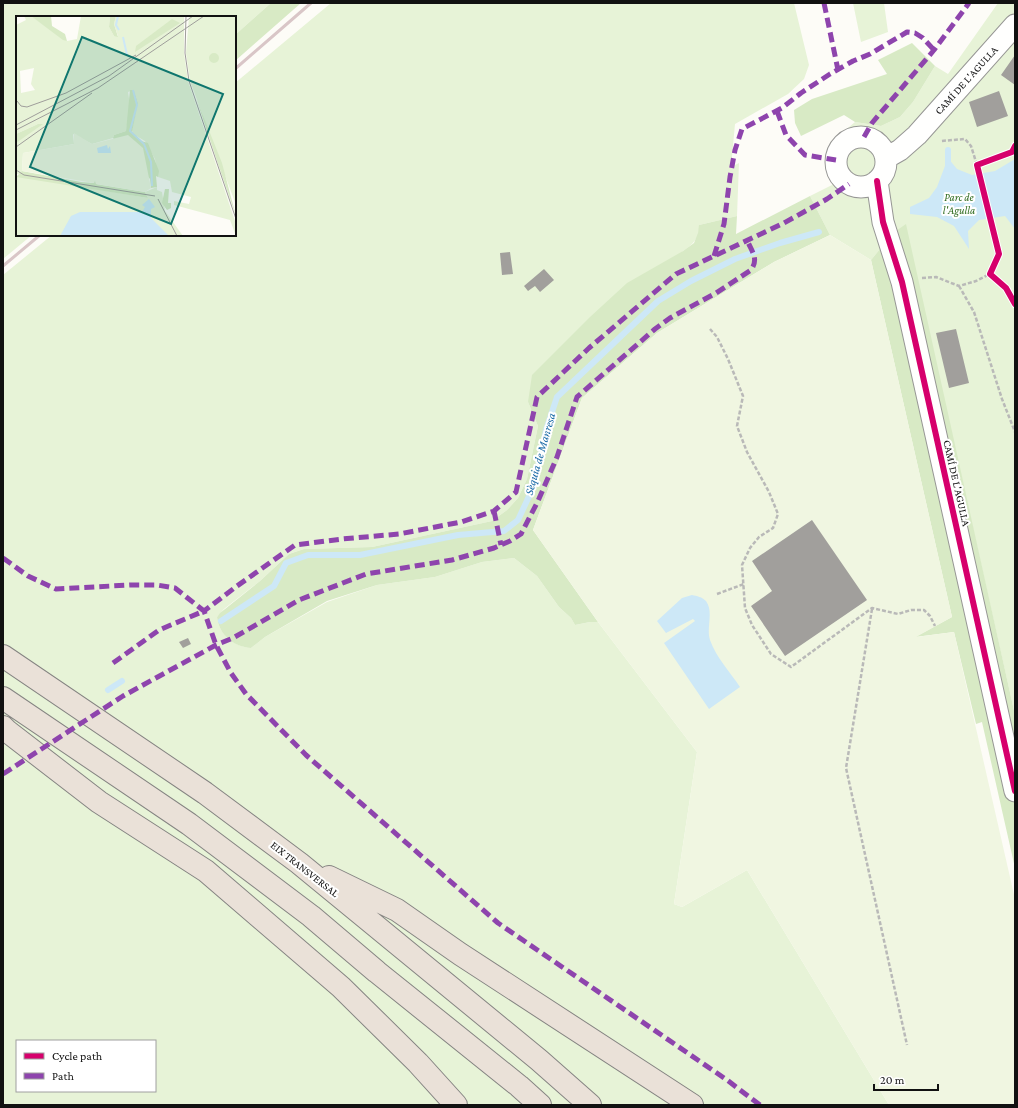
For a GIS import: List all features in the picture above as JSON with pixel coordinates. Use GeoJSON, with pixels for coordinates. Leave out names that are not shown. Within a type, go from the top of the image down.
{"type":"FeatureCollection","features":[{"type":"Feature","properties":{"kind":"highway","name":"EIX TRANSVERSAL"},"geometry":{"type":"LineString","coordinates":[[3,656],[205,793],[299,863],[539,1060],[590,1105]]}},
{"type":"Feature","properties":{"kind":"highway"},"geometry":{"type":"LineString","coordinates":[[3,698],[189,824],[305,911],[377,972],[540,1105]]}},
{"type":"Feature","properties":{"kind":"highway"},"geometry":{"type":"LineString","coordinates":[[3,727],[99,802],[206,871],[341,987],[418,1064],[456,1105]]}},
{"type":"Feature","properties":{"kind":"highway"},"geometry":{"type":"LineString","coordinates":[[299,863],[397,910],[460,954],[692,1105]]}},
{"type":"Feature","properties":{"kind":"street","name":"CAMÍ DE L'AGULLA"},"geometry":{"type":"LineString","coordinates":[[882,151],[917,135],[1015,25]]}},
{"type":"Feature","properties":{"kind":"street"},"geometry":{"type":"LineString","coordinates":[[856,137],[868,138],[882,151],[885,171],[870,184],[849,184],[841,176],[836,164],[838,152],[845,142],[856,137]]}},
{"type":"Feature","properties":{"kind":"street","name":"CAMÍ DE L'AGULLA"},"geometry":{"type":"LineString","coordinates":[[870,184],[902,282],[1015,791]]}},
{"type":"Feature","properties":{"kind":"path"},"geometry":{"type":"LineString","coordinates":[[917,279],[936,277],[959,286],[976,281],[990,274],[999,254],[971,146],[965,139],[939,141]]}},
{"type":"Feature","properties":{"kind":"path"},"geometry":{"type":"LineString","coordinates":[[977,165],[1012,152],[1015,146]]}},
{"type":"Feature","properties":{"kind":"path"},"geometry":{"type":"LineString","coordinates":[[990,274],[1006,288],[1015,304]]}},
{"type":"Feature","properties":{"kind":"path"},"geometry":{"type":"LineString","coordinates":[[959,286],[974,312],[1002,399],[1015,432]]}},
{"type":"Feature","properties":{"kind":"path"},"geometry":{"type":"LineString","coordinates":[[710,329],[728,358],[743,396],[738,426],[744,445],[769,492],[778,514],[773,528],[760,537],[750,548],[742,565],[745,608],[752,625],[771,654],[791,667],[872,608],[898,614],[911,610],[924,610],[930,616],[935,626]]}},
{"type":"Feature","properties":{"kind":"path"},"geometry":{"type":"LineString","coordinates":[[717,594],[744,584]]}},
{"type":"Feature","properties":{"kind":"path"},"geometry":{"type":"LineString","coordinates":[[872,608],[846,768],[907,1045]]}},
{"type":"Feature","properties":{"kind":"green space"},"geometry":{"type":"Polygon","coordinates":[[[3,3],[271,3],[236,34],[236,16],[16,16],[16,236],[31,236],[3,259],[3,3]]]}},
{"type":"Feature","properties":{"kind":"green space"},"geometry":{"type":"Polygon","coordinates":[[[271,3],[301,3],[236,60],[236,34],[271,3]]]}},
{"type":"Feature","properties":{"kind":"green space"},"geometry":{"type":"Polygon","coordinates":[[[331,3],[794,3],[809,65],[804,79],[788,94],[735,124],[731,167],[739,163],[737,216],[699,225],[697,237],[693,243],[528,402],[538,426],[527,479],[518,498],[507,510],[492,521],[372,547],[304,549],[289,554],[260,581],[224,609],[217,617],[221,629],[229,639],[239,645],[251,648],[265,637],[327,602],[377,585],[435,577],[482,562],[514,558],[537,576],[559,607],[571,618],[575,625],[598,622],[697,752],[674,904],[682,907],[747,870],[889,1105],[3,1105],[3,275],[51,236],[236,236],[236,82],[331,3]]]}},
{"type":"Feature","properties":{"kind":"green space"},"geometry":{"type":"Polygon","coordinates":[[[853,3],[884,3],[888,32],[861,42],[853,3]]]}},
{"type":"Feature","properties":{"kind":"green space","name":"Parc de l'Agulla"},"geometry":{"type":"Polygon","coordinates":[[[998,3],[1015,3],[1015,715],[917,279],[893,233],[871,260],[830,235],[810,196],[832,185],[830,143],[855,122],[881,126],[900,117],[913,102],[935,66],[948,74],[998,3]]]}},
{"type":"Feature","properties":{"kind":"green space"},"geometry":{"type":"Polygon","coordinates":[[[912,43],[935,66],[913,102],[900,117],[881,126],[855,122],[844,115],[801,136],[795,123],[794,110],[812,99],[887,74],[878,60],[912,43]]]}},
{"type":"Feature","properties":{"kind":"green space"},"geometry":{"type":"Polygon","coordinates":[[[810,196],[830,235],[774,262],[657,333],[582,398],[533,530],[598,622],[575,625],[571,618],[559,607],[537,576],[514,558],[482,562],[435,577],[377,585],[327,601],[265,637],[251,648],[233,642],[224,634],[218,623],[217,617],[220,613],[260,581],[289,554],[304,549],[372,547],[492,521],[507,510],[518,498],[527,479],[538,426],[528,402],[532,375],[590,317],[627,283],[683,251],[694,243],[699,225],[737,216],[736,234],[810,196]]]}},
{"type":"Feature","properties":{"kind":"green space"},"geometry":{"type":"Polygon","coordinates":[[[906,224],[1015,715],[1015,868],[982,722],[976,724],[954,632],[915,637],[952,617],[871,260],[893,233],[906,224]]]}},
{"type":"Feature","properties":{"kind":"green space"},"geometry":{"type":"Polygon","coordinates":[[[830,235],[871,260],[952,617],[916,637],[954,632],[1015,899],[1015,1105],[889,1105],[747,870],[682,907],[674,904],[697,752],[598,622],[533,530],[582,398],[657,333],[774,262],[830,235]]]}},
{"type":"Feature","properties":{"kind":"water"},"geometry":{"type":"Polygon","coordinates":[[[948,158],[957,169],[972,175],[995,171],[1015,159],[1015,229],[1005,216],[979,220],[968,231],[969,249],[954,226],[937,217],[910,214],[910,207],[929,198],[937,187],[948,158]]]}},
{"type":"Feature","properties":{"kind":"water"},"geometry":{"type":"Polygon","coordinates":[[[692,595],[698,596],[706,601],[710,615],[710,640],[719,658],[740,687],[709,709],[664,643],[695,621],[693,619],[666,633],[657,621],[682,598],[692,595]]]}},
{"type":"Feature","properties":{"kind":"building"},"geometry":{"type":"Polygon","coordinates":[[[1015,55],[1015,85],[1001,75],[1015,55]]]}},
{"type":"Feature","properties":{"kind":"building"},"geometry":{"type":"Polygon","coordinates":[[[999,91],[1008,116],[977,127],[969,102],[999,91]]]}},
{"type":"Feature","properties":{"kind":"building"},"geometry":{"type":"Polygon","coordinates":[[[510,252],[513,274],[502,275],[500,253],[510,252]]]}},
{"type":"Feature","properties":{"kind":"building"},"geometry":{"type":"Polygon","coordinates":[[[544,269],[554,280],[540,292],[535,286],[528,291],[524,286],[544,269]]]}},
{"type":"Feature","properties":{"kind":"building"},"geometry":{"type":"Polygon","coordinates":[[[956,329],[969,383],[949,388],[936,333],[956,329]]]}},
{"type":"Feature","properties":{"kind":"building"},"geometry":{"type":"Polygon","coordinates":[[[812,520],[867,600],[785,656],[751,606],[772,591],[752,561],[812,520]]]}},
{"type":"Feature","properties":{"kind":"building"},"geometry":{"type":"Polygon","coordinates":[[[188,638],[191,644],[183,648],[179,642],[188,638]]]}},
{"type":"Feature","properties":{"kind":"waterway"},"geometry":{"type":"LineString","coordinates":[[948,150],[948,165]]}},
{"type":"Feature","properties":{"kind":"waterway","name":"Sèquia de Manresa"},"geometry":{"type":"LineString","coordinates":[[221,621],[274,586],[286,563],[308,555],[360,555],[458,535],[504,531],[518,520],[531,492],[546,430],[557,397],[658,301],[691,281],[735,259],[780,243],[819,232]]}},
{"type":"Feature","properties":{"kind":"waterway","name":"Sèquia de Manresa"},"geometry":{"type":"LineString","coordinates":[[108,690],[122,681]]}},
{"type":"Feature","properties":{"kind":"railway"},"geometry":{"type":"LineString","coordinates":[[236,68],[311,3]]}},
{"type":"Feature","properties":{"kind":"railway"},"geometry":{"type":"LineString","coordinates":[[3,266],[39,236]]}},
{"type":"Feature","properties":{"kind":"marked path"},"geometry":{"type":"LineString","coordinates":[[824,3],[838,70]]}},
{"type":"Feature","properties":{"kind":"marked path"},"geometry":{"type":"LineString","coordinates":[[864,137],[872,123],[934,50],[969,3]]}},
{"type":"Feature","properties":{"kind":"marked path"},"geometry":{"type":"LineString","coordinates":[[714,256],[724,224],[735,150],[742,129],[782,108],[801,93],[830,74],[853,61],[870,54],[907,32],[915,33],[923,38],[934,50]]}},
{"type":"Feature","properties":{"kind":"marked path"},"geometry":{"type":"LineString","coordinates":[[777,111],[786,135],[805,155],[836,160]]}},
{"type":"Feature","properties":{"kind":"marked path"},"geometry":{"type":"LineString","coordinates":[[760,1105],[727,1080],[498,923],[306,755],[246,694],[231,673],[216,645],[204,611],[295,545],[399,534],[461,522],[494,511],[516,492],[537,397],[589,348],[676,274],[784,223],[827,199],[849,184]]}},
{"type":"Feature","properties":{"kind":"marked path"},"geometry":{"type":"LineString","coordinates":[[3,774],[123,696],[216,645],[233,638],[299,600],[366,574],[452,560],[494,548],[521,534],[538,501],[557,457],[577,397],[655,329],[670,318],[716,293],[751,270],[755,259],[747,240]]}},
{"type":"Feature","properties":{"kind":"marked path"},"geometry":{"type":"LineString","coordinates":[[494,511],[501,545]]}},
{"type":"Feature","properties":{"kind":"marked path"},"geometry":{"type":"LineString","coordinates":[[3,558],[28,576],[56,589],[157,585],[175,588],[204,611]]}},
{"type":"Feature","properties":{"kind":"marked path"},"geometry":{"type":"LineString","coordinates":[[113,663],[159,630],[204,611]]}},
{"type":"Feature","properties":{"kind":"cycle path"},"geometry":{"type":"LineString","coordinates":[[1015,146],[1012,152],[977,165],[999,254],[990,274],[1006,288],[1015,304]]}},
{"type":"Feature","properties":{"kind":"cycle path"},"geometry":{"type":"LineString","coordinates":[[877,181],[883,222],[902,282],[1015,791]]}}]}
